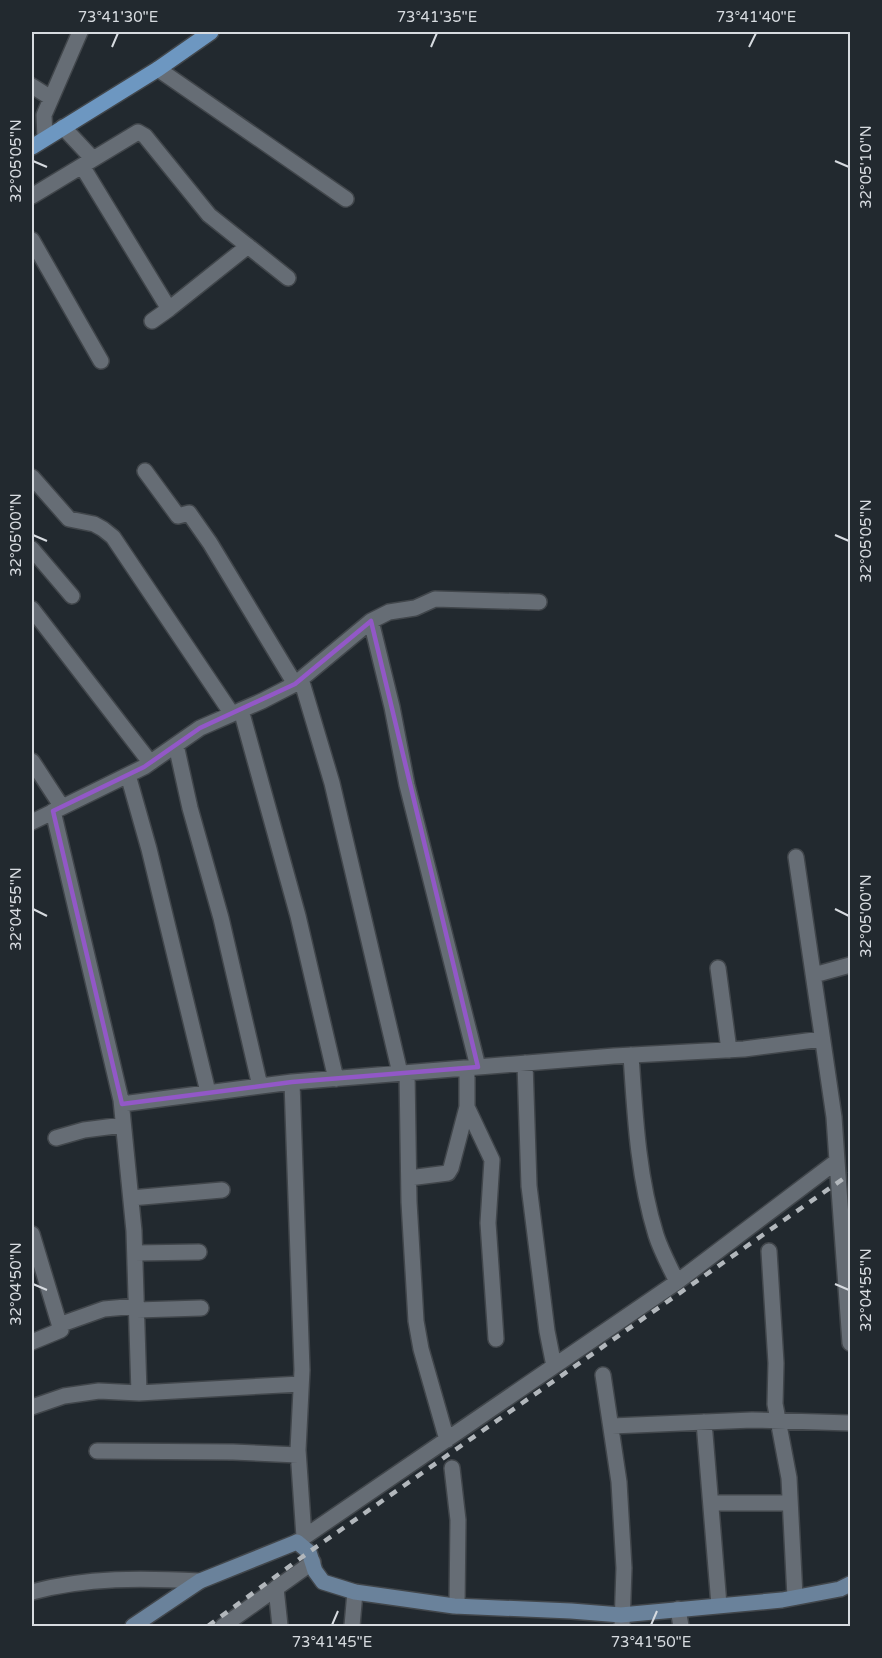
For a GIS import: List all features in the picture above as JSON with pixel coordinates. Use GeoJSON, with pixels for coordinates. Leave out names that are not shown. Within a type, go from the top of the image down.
{"type":"FeatureCollection","features":[{"type":"Feature","properties":{"kind":"main road"},"geometry":{"type":"LineString","coordinates":[[32,147],[158,69],[211,32]]}},
{"type":"Feature","properties":{"kind":"street"},"geometry":{"type":"LineString","coordinates":[[45,138],[44,115],[80,32]]}},
{"type":"Feature","properties":{"kind":"street"},"geometry":{"type":"LineString","coordinates":[[158,69],[346,199]]}},
{"type":"Feature","properties":{"kind":"street"},"geometry":{"type":"LineString","coordinates":[[32,86],[51,99]]}},
{"type":"Feature","properties":{"kind":"street"},"geometry":{"type":"LineString","coordinates":[[63,127],[87,163],[169,309]]}},
{"type":"Feature","properties":{"kind":"street"},"geometry":{"type":"LineString","coordinates":[[32,196],[138,132],[145,136],[208,215],[288,278]]}},
{"type":"Feature","properties":{"kind":"street"},"geometry":{"type":"LineString","coordinates":[[32,240],[101,361]]}},
{"type":"Feature","properties":{"kind":"street"},"geometry":{"type":"LineString","coordinates":[[152,321],[248,246]]}},
{"type":"Feature","properties":{"kind":"street"},"geometry":{"type":"LineString","coordinates":[[145,471],[178,516],[189,513],[298,681],[332,783],[403,1073],[416,1322],[421,1349],[447,1440]]}},
{"type":"Feature","properties":{"kind":"street"},"geometry":{"type":"LineString","coordinates":[[34,487],[69,519],[94,524],[113,537],[236,712],[298,916],[336,1079]]}},
{"type":"Feature","properties":{"kind":"street"},"geometry":{"type":"LineString","coordinates":[[32,549],[72,596]]}},
{"type":"Feature","properties":{"kind":"street"},"geometry":{"type":"LineString","coordinates":[[32,822],[128,775],[200,728],[298,681],[371,621],[389,612],[415,608],[435,599],[539,602]]}},
{"type":"Feature","properties":{"kind":"street"},"geometry":{"type":"LineString","coordinates":[[32,609],[150,762]]}},
{"type":"Feature","properties":{"kind":"street"},"geometry":{"type":"LineString","coordinates":[[371,621],[473,1067],[467,1107],[451,1168],[448,1173],[409,1178]]}},
{"type":"Feature","properties":{"kind":"street"},"geometry":{"type":"LineString","coordinates":[[176,745],[190,808],[221,918],[260,1086]]}},
{"type":"Feature","properties":{"kind":"street"},"geometry":{"type":"LineString","coordinates":[[32,760],[58,809],[122,1104],[135,1253],[139,1393]]}},
{"type":"Feature","properties":{"kind":"street"},"geometry":{"type":"LineString","coordinates":[[128,775],[149,849],[208,1092]]}},
{"type":"Feature","properties":{"kind":"street"},"geometry":{"type":"LineString","coordinates":[[796,857],[842,1165],[850,1343]]}},
{"type":"Feature","properties":{"kind":"street"},"geometry":{"type":"LineString","coordinates":[[814,975],[850,965]]}},
{"type":"Feature","properties":{"kind":"street"},"geometry":{"type":"LineString","coordinates":[[718,968],[729,1050]]}},
{"type":"Feature","properties":{"kind":"street"},"geometry":{"type":"LineString","coordinates":[[122,1104],[292,1082],[631,1055],[729,1050],[822,1039]]}},
{"type":"Feature","properties":{"kind":"street"},"geometry":{"type":"LineString","coordinates":[[631,1055],[636,1137],[643,1183],[657,1237],[677,1282]]}},
{"type":"Feature","properties":{"kind":"street"},"geometry":{"type":"LineString","coordinates":[[525,1063],[529,1186],[547,1331],[554,1366]]}},
{"type":"Feature","properties":{"kind":"street"},"geometry":{"type":"LineString","coordinates":[[292,1082],[301,1384],[298,1455],[301,1540],[309,1552],[315,1571],[323,1582],[355,1592],[457,1606],[571,1611],[622,1621],[678,1609],[795,1597],[840,1589],[850,1584]]}},
{"type":"Feature","properties":{"kind":"street"},"geometry":{"type":"LineString","coordinates":[[467,1107],[492,1160],[488,1223],[496,1339]]}},
{"type":"Feature","properties":{"kind":"street"},"geometry":{"type":"LineString","coordinates":[[56,1138],[84,1130],[123,1125]]}},
{"type":"Feature","properties":{"kind":"street"},"geometry":{"type":"LineString","coordinates":[[133,1626],[200,1581],[301,1540],[677,1282],[842,1165]]}},
{"type":"Feature","properties":{"kind":"street"},"geometry":{"type":"LineString","coordinates":[[131,1198],[222,1190]]}},
{"type":"Feature","properties":{"kind":"street"},"geometry":{"type":"LineString","coordinates":[[32,1234],[61,1330],[32,1342]]}},
{"type":"Feature","properties":{"kind":"street"},"geometry":{"type":"LineString","coordinates":[[769,1251],[776,1363],[775,1404],[789,1478],[795,1597]]}},
{"type":"Feature","properties":{"kind":"street"},"geometry":{"type":"LineString","coordinates":[[135,1253],[199,1252]]}},
{"type":"Feature","properties":{"kind":"street"},"geometry":{"type":"LineString","coordinates":[[59,1325],[104,1309],[201,1308]]}},
{"type":"Feature","properties":{"kind":"street"},"geometry":{"type":"LineString","coordinates":[[603,1375],[612,1426],[621,1513],[624,1568],[622,1621]]}},
{"type":"Feature","properties":{"kind":"street"},"geometry":{"type":"LineString","coordinates":[[32,1407],[64,1396],[99,1391],[139,1393],[301,1384]]}},
{"type":"Feature","properties":{"kind":"street"},"geometry":{"type":"LineString","coordinates":[[612,1426],[752,1420],[850,1424]]}},
{"type":"Feature","properties":{"kind":"street"},"geometry":{"type":"LineString","coordinates":[[704,1422],[719,1605]]}},
{"type":"Feature","properties":{"kind":"street"},"geometry":{"type":"LineString","coordinates":[[97,1451],[298,1455]]}},
{"type":"Feature","properties":{"kind":"street"},"geometry":{"type":"LineString","coordinates":[[452,1468],[458,1520],[457,1606]]}},
{"type":"Feature","properties":{"kind":"street"},"geometry":{"type":"LineString","coordinates":[[711,1503],[790,1503]]}},
{"type":"Feature","properties":{"kind":"street"},"geometry":{"type":"LineString","coordinates":[[223,1626],[313,1562]]}},
{"type":"Feature","properties":{"kind":"street"},"geometry":{"type":"LineString","coordinates":[[32,1592],[70,1582],[154,1579],[200,1581]]}},
{"type":"Feature","properties":{"kind":"street"},"geometry":{"type":"LineString","coordinates":[[276,1588],[280,1626]]}},
{"type":"Feature","properties":{"kind":"street"},"geometry":{"type":"LineString","coordinates":[[352,1626],[355,1592]]}},
{"type":"Feature","properties":{"kind":"street"},"geometry":{"type":"LineString","coordinates":[[678,1609],[681,1626]]}},
{"type":"Feature","properties":{"kind":"highlighted area"},"geometry":{"type":"Polygon","coordinates":[[[371,621],[478,1067],[292,1082],[122,1104],[53,811],[144,767],[200,728],[295,684],[371,621]]]}},
{"type":"Feature","properties":{"kind":"railway"},"geometry":{"type":"LineString","coordinates":[[208,1626],[309,1552],[850,1174]]}}]}
